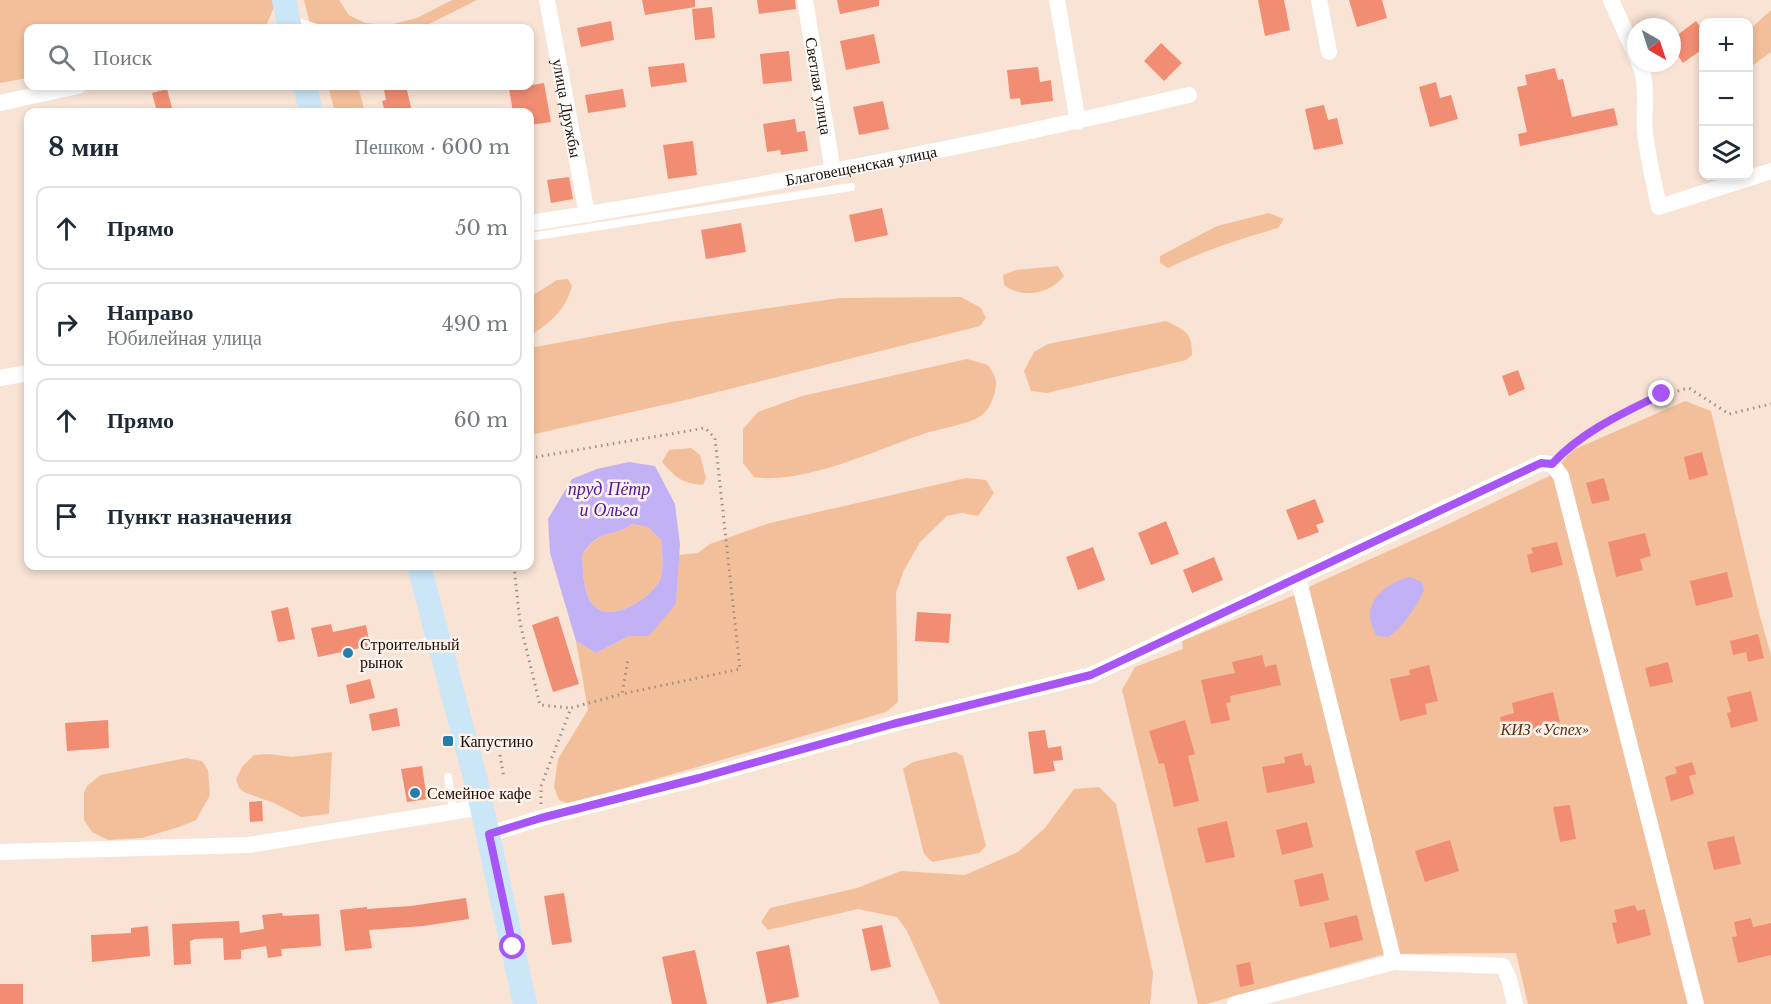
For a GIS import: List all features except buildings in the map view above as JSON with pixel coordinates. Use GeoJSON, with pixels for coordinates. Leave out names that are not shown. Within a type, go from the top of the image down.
{"type":"FeatureCollection","features":[{"type":"Feature","properties":{"kind":"main road"},"geometry":{"type":"LineString","coordinates":[[305,90],[310,108]]}},
{"type":"Feature","properties":{"kind":"main road"},"geometry":{"type":"LineString","coordinates":[[420,570],[429,641],[477,784],[516,946],[525,1004]]}},
{"type":"Feature","properties":{"kind":"street","name":"улица Дружбы"},"geometry":{"type":"LineString","coordinates":[[547,0],[587,214]]}},
{"type":"Feature","properties":{"kind":"street","name":"Светлая улица"},"geometry":{"type":"LineString","coordinates":[[805,0],[833,172]]}},
{"type":"Feature","properties":{"kind":"street"},"geometry":{"type":"LineString","coordinates":[[1057,0],[1078,122]]}},
{"type":"Feature","properties":{"kind":"street"},"geometry":{"type":"LineString","coordinates":[[1319,0],[1329,52]]}},
{"type":"Feature","properties":{"kind":"street"},"geometry":{"type":"LineString","coordinates":[[1611,0],[1627,36]]}},
{"type":"Feature","properties":{"kind":"street"},"geometry":{"type":"LineString","coordinates":[[1642,72],[1646,104],[1645,131],[1659,207],[1771,171]]}},
{"type":"Feature","properties":{"kind":"street"},"geometry":{"type":"LineString","coordinates":[[0,103],[60,90]]}},
{"type":"Feature","properties":{"kind":"street","name":"Благовещенская улица"},"geometry":{"type":"LineString","coordinates":[[534,222],[833,172],[1078,122],[1189,95]]}},
{"type":"Feature","properties":{"kind":"street"},"geometry":{"type":"LineString","coordinates":[[0,378],[24,374]]}},
{"type":"Feature","properties":{"kind":"street"},"geometry":{"type":"LineString","coordinates":[[489,834],[893,724],[1091,675],[1541,463],[1552,464],[1561,476],[1696,1004]]}},
{"type":"Feature","properties":{"kind":"street"},"geometry":{"type":"LineString","coordinates":[[1298,577],[1395,962]]}},
{"type":"Feature","properties":{"kind":"street"},"geometry":{"type":"LineString","coordinates":[[0,852],[249,845],[482,807]]}},
{"type":"Feature","properties":{"kind":"street"},"geometry":{"type":"LineString","coordinates":[[1235,1004],[1395,962],[1503,966],[1509,979],[1515,1004]]}},
{"type":"Feature","properties":{"kind":"lane"},"geometry":{"type":"LineString","coordinates":[[287,16],[307,24]]}},
{"type":"Feature","properties":{"kind":"lane"},"geometry":{"type":"LineString","coordinates":[[534,236],[851,187]]}},
{"type":"Feature","properties":{"kind":"lane"},"geometry":{"type":"LineString","coordinates":[[448,777],[453,810]]}},
{"type":"Feature","properties":{"kind":"path"},"geometry":{"type":"LineString","coordinates":[[1552,464],[1561,454],[1606,421],[1662,394],[1689,388],[1729,414],[1771,404]]}},
{"type":"Feature","properties":{"kind":"path"},"geometry":{"type":"LineString","coordinates":[[514,570],[520,623],[540,705],[571,708],[622,694],[740,669],[715,438],[705,428],[534,457]]}},
{"type":"Feature","properties":{"kind":"path"},"geometry":{"type":"LineString","coordinates":[[622,694],[628,659]]}},
{"type":"Feature","properties":{"kind":"path"},"geometry":{"type":"LineString","coordinates":[[541,818],[541,786],[571,708]]}},
{"type":"Feature","properties":{"kind":"path"},"geometry":{"type":"LineString","coordinates":[[500,755],[504,778]]}},
{"type":"Feature","properties":{"kind":"green space"},"geometry":{"type":"Polygon","coordinates":[[[0,0],[274,0],[275,4],[267,24],[24,24],[24,79],[0,83],[0,0]]]}},
{"type":"Feature","properties":{"kind":"green space"},"geometry":{"type":"Polygon","coordinates":[[[304,0],[339,0],[349,15],[365,23],[377,24],[310,24],[304,0]]]}},
{"type":"Feature","properties":{"kind":"green space"},"geometry":{"type":"Polygon","coordinates":[[[452,0],[477,0],[429,24],[393,24],[417,18],[452,0]]]}},
{"type":"Feature","properties":{"kind":"green space"},"geometry":{"type":"Polygon","coordinates":[[[1771,10],[1771,52],[1753,65],[1753,26],[1771,10]]]}},
{"type":"Feature","properties":{"kind":"green space"},"geometry":{"type":"Polygon","coordinates":[[[329,90],[359,90],[364,108],[334,108],[329,90]]]}},
{"type":"Feature","properties":{"kind":"green space"},"geometry":{"type":"Polygon","coordinates":[[[1269,213],[1284,219],[1278,228],[1222,245],[1168,268],[1160,263],[1160,256],[1217,226],[1269,213]]]}},
{"type":"Feature","properties":{"kind":"green space"},"geometry":{"type":"Polygon","coordinates":[[[1058,266],[1064,276],[1044,290],[1019,292],[1004,285],[1003,275],[1016,270],[1058,266]]]}},
{"type":"Feature","properties":{"kind":"green space"},"geometry":{"type":"Polygon","coordinates":[[[568,279],[572,286],[569,294],[557,314],[534,333],[534,294],[557,280],[568,279]]]}},
{"type":"Feature","properties":{"kind":"green space"},"geometry":{"type":"Polygon","coordinates":[[[961,297],[981,308],[986,318],[980,326],[681,401],[534,434],[534,347],[671,322],[840,298],[961,297]]]}},
{"type":"Feature","properties":{"kind":"green space"},"geometry":{"type":"Polygon","coordinates":[[[1166,321],[1189,336],[1192,355],[1186,360],[1047,393],[1031,391],[1024,371],[1034,352],[1048,344],[1166,321]]]}},
{"type":"Feature","properties":{"kind":"green space"},"geometry":{"type":"Polygon","coordinates":[[[967,359],[988,365],[996,380],[992,402],[983,414],[974,420],[926,433],[841,464],[795,476],[754,477],[743,463],[743,429],[758,412],[802,396],[967,359]]]}},
{"type":"Feature","properties":{"kind":"green space","name":"КИЗ «Успех»"},"geometry":{"type":"Polygon","coordinates":[[[1685,401],[1711,411],[1771,655],[1771,1004],[1528,1004],[1516,953],[1385,954],[1206,1004],[1198,1004],[1122,690],[1135,667],[1183,649],[1182,641],[1295,595],[1549,476],[1573,450],[1685,401]]]}},
{"type":"Feature","properties":{"kind":"green space"},"geometry":{"type":"Polygon","coordinates":[[[691,448],[700,455],[706,478],[703,485],[680,479],[662,462],[669,450],[691,448]]]}},
{"type":"Feature","properties":{"kind":"green space"},"geometry":{"type":"Polygon","coordinates":[[[966,478],[986,480],[994,493],[978,516],[962,513],[947,516],[920,542],[903,572],[896,593],[898,702],[886,712],[570,804],[559,800],[554,787],[558,759],[588,710],[576,641],[596,653],[629,636],[676,604],[679,555],[698,553],[710,544],[770,523],[966,478]]]}},
{"type":"Feature","properties":{"kind":"green space"},"geometry":{"type":"Polygon","coordinates":[[[632,524],[648,527],[661,540],[663,563],[661,577],[650,593],[631,606],[610,612],[601,610],[593,605],[587,594],[582,555],[595,540],[632,524]]]}},
{"type":"Feature","properties":{"kind":"green space"},"geometry":{"type":"Polygon","coordinates":[[[332,752],[329,814],[301,817],[274,803],[244,792],[239,788],[236,779],[242,767],[254,755],[292,757],[332,752]]]}},
{"type":"Feature","properties":{"kind":"green space"},"geometry":{"type":"Polygon","coordinates":[[[955,752],[963,756],[986,846],[979,853],[932,862],[924,854],[903,769],[913,762],[955,752]]]}},
{"type":"Feature","properties":{"kind":"green space"},"geometry":{"type":"Polygon","coordinates":[[[186,758],[202,761],[208,770],[210,795],[196,820],[142,838],[108,840],[92,832],[84,820],[84,792],[88,785],[101,775],[186,758]]]}},
{"type":"Feature","properties":{"kind":"green space"},"geometry":{"type":"Polygon","coordinates":[[[1099,787],[1116,804],[1153,973],[1150,1004],[940,1004],[907,931],[897,917],[858,909],[768,930],[761,922],[770,908],[857,888],[901,871],[965,875],[1018,852],[1044,829],[1074,789],[1099,787]]]}},
{"type":"Feature","properties":{"kind":"water","name":"пруд Пётр и Ольга"},"geometry":{"type":"Polygon","coordinates":[[[629,462],[655,466],[675,504],[680,545],[676,604],[649,636],[629,636],[596,653],[576,641],[550,553],[548,519],[572,479],[597,469],[629,462]],[[632,524],[618,532],[600,537],[582,555],[584,581],[593,605],[610,612],[620,610],[641,600],[657,585],[662,568],[661,540],[648,527],[632,524]]]}},
{"type":"Feature","properties":{"kind":"water"},"geometry":{"type":"Polygon","coordinates":[[[1410,577],[1422,582],[1424,590],[1418,602],[1398,630],[1387,637],[1377,636],[1370,616],[1371,606],[1382,591],[1390,585],[1410,577]]]}},
{"type":"Feature","properties":{"kind":"place","name":"Строительный рынок"},"geometry":{"type":"Point","coordinates":[348,653]}},
{"type":"Feature","properties":{"kind":"place","name":"Капустино"},"geometry":{"type":"Point","coordinates":[448,741]}},
{"type":"Feature","properties":{"kind":"place","name":"Семейное кафе"},"geometry":{"type":"Point","coordinates":[415,793]}},
{"type":"Feature","properties":{"kind":"route"},"geometry":{"type":"LineString","coordinates":[[513,947],[489,834],[893,724],[1091,675],[1541,463],[1552,464],[1561,454],[1606,421],[1662,394]]}}]}
